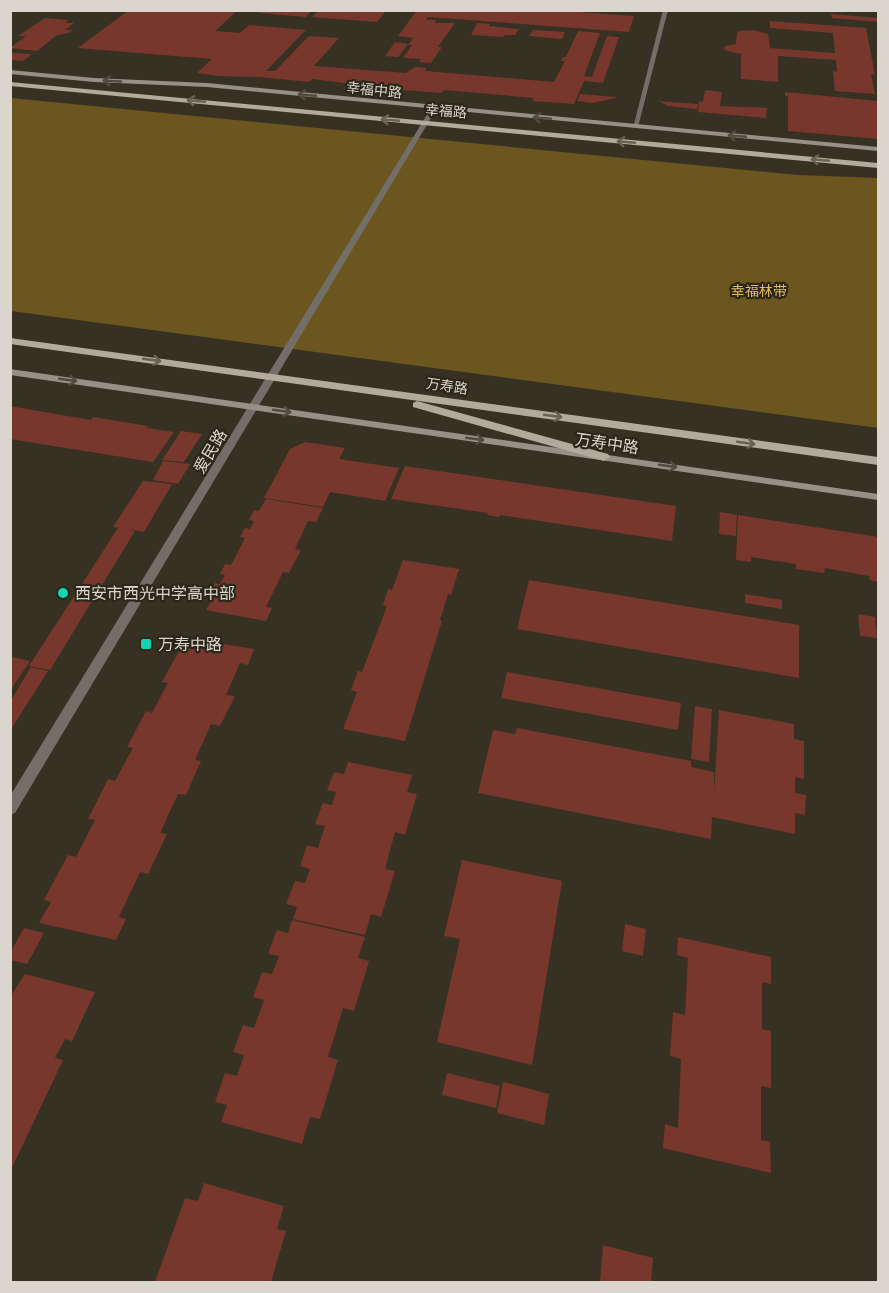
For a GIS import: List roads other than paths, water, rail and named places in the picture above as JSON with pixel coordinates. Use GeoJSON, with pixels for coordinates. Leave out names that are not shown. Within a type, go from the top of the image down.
{"type":"FeatureCollection","features":[{"type":"Feature","properties":{"kind":"main road","name":"幸福中路"},"geometry":{"type":"LineString","coordinates":[[10,72],[94,80],[207,85],[879,148]]}},
{"type":"Feature","properties":{"kind":"main road","name":"幸福路"},"geometry":{"type":"LineString","coordinates":[[10,84],[879,166]]}},
{"type":"Feature","properties":{"kind":"main road","name":"万寿路"},"geometry":{"type":"LineString","coordinates":[[10,341],[879,461]]}},
{"type":"Feature","properties":{"kind":"main road","name":"万寿中路"},"geometry":{"type":"LineString","coordinates":[[10,372],[879,497]]}},
{"type":"Feature","properties":{"kind":"main road"},"geometry":{"type":"LineString","coordinates":[[362,389],[604,457]]}},
{"type":"Feature","properties":{"kind":"street"},"geometry":{"type":"LineString","coordinates":[[635,126],[666,10]]}},
{"type":"Feature","properties":{"kind":"street","name":"爱民路"},"geometry":{"type":"LineString","coordinates":[[10,809],[434,108]]}},
{"type":"Feature","properties":{"kind":"place","name":"西安市西光中学高中部"},"geometry":{"type":"Point","coordinates":[63,593]}},
{"type":"Feature","properties":{"kind":"place","name":"万寿中路"},"geometry":{"type":"Point","coordinates":[146,644]}},
{"type":"Feature","properties":{"kind":"park label","name":"幸福林带"},"geometry":{"type":"Point","coordinates":[759,291]}}]}
